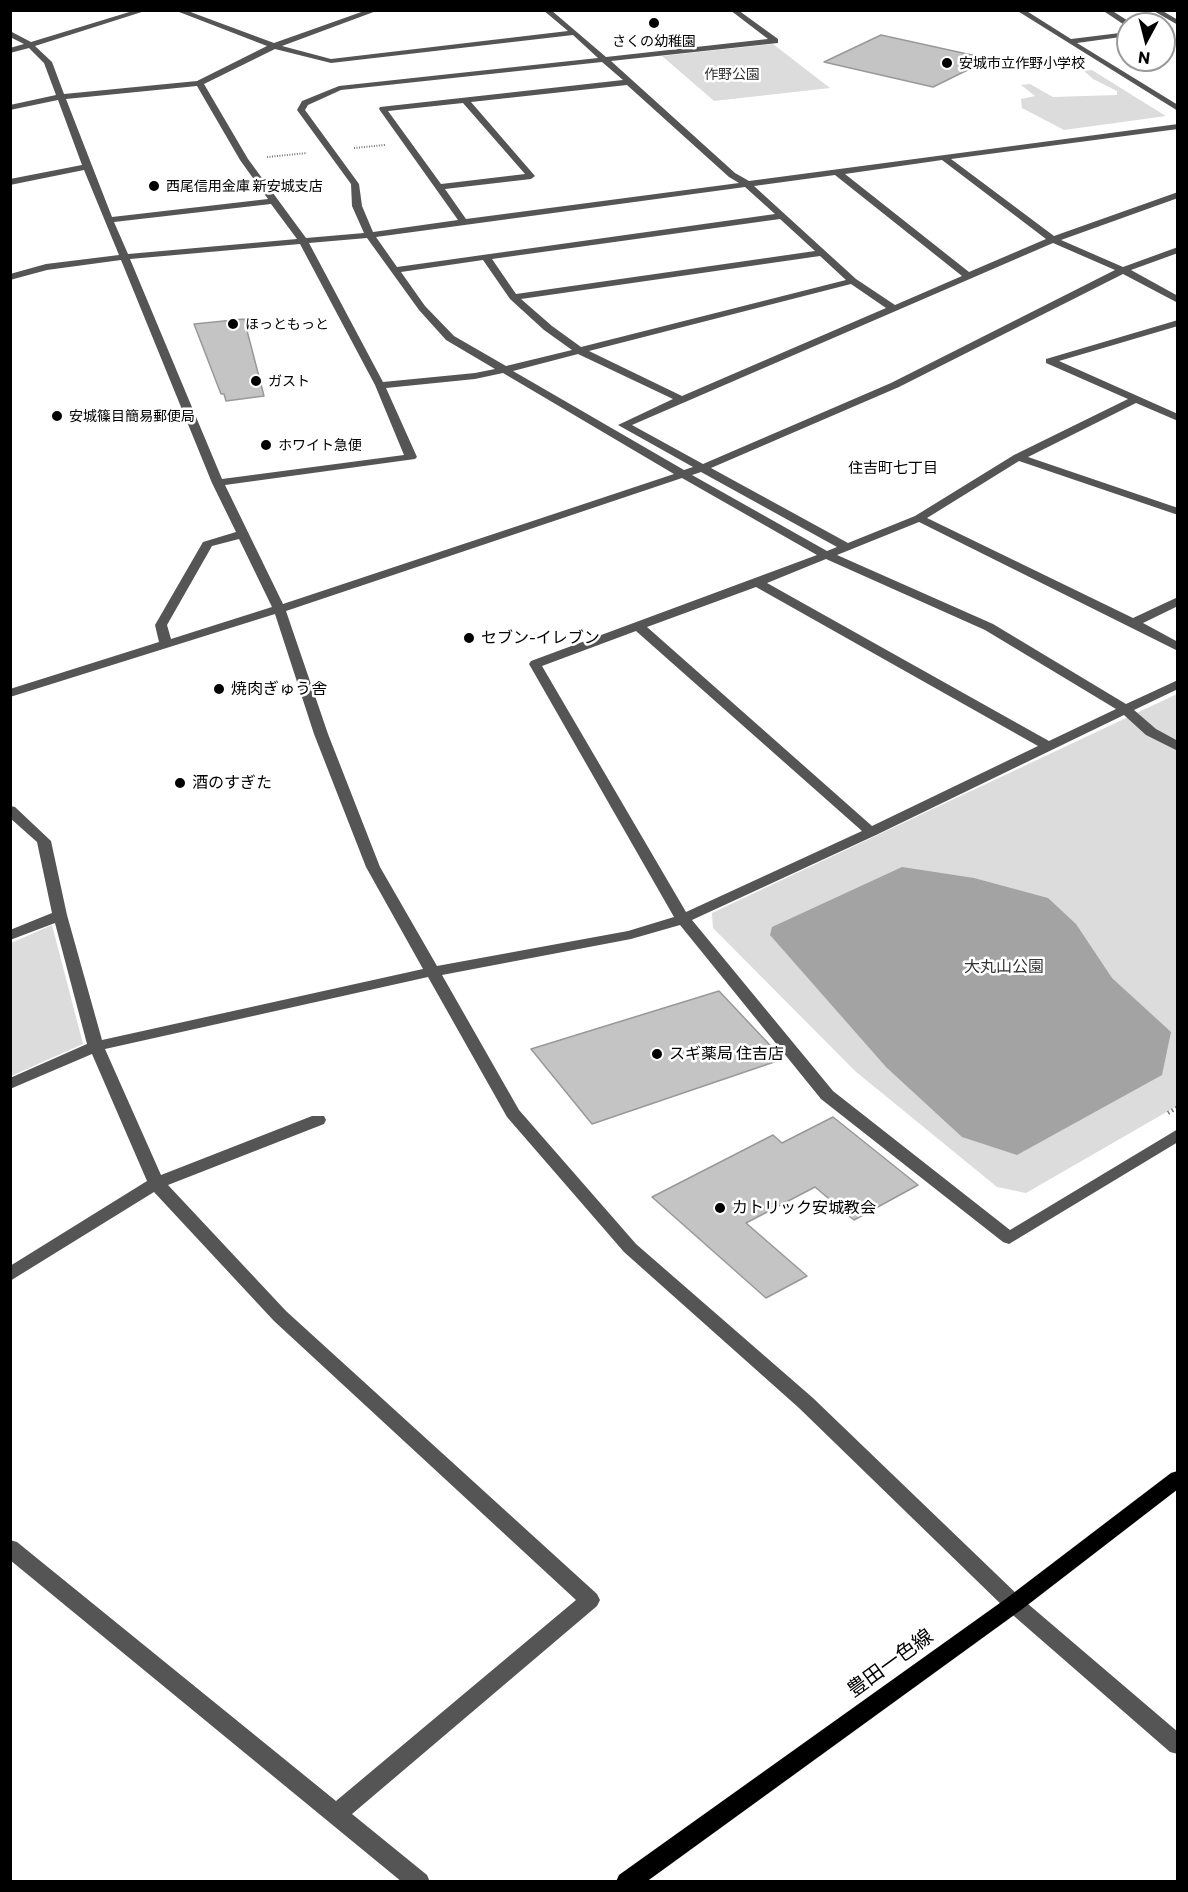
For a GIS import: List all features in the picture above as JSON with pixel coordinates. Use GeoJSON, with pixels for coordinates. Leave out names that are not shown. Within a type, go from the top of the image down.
{"type":"FeatureCollection","features":[{"type":"Feature","properties":{"kind":"main road","name":"豊田一色線"},"geometry":{"type":"LineString","coordinates":[[627,1881],[1014,1604],[1178,1478]]}},
{"type":"Feature","properties":{"kind":"street"},"geometry":{"type":"LineString","coordinates":[[10,51],[145,10]]}},
{"type":"Feature","properties":{"kind":"street"},"geometry":{"type":"LineString","coordinates":[[177,10],[274,46],[331,61],[575,33]]}},
{"type":"Feature","properties":{"kind":"street"},"geometry":{"type":"LineString","coordinates":[[10,108],[59,97],[199,82],[274,46],[376,10]]}},
{"type":"Feature","properties":{"kind":"street"},"geometry":{"type":"LineString","coordinates":[[546,10],[575,33],[732,175],[747,184],[820,253],[881,302],[894,308]]}},
{"type":"Feature","properties":{"kind":"street"},"geometry":{"type":"LineString","coordinates":[[733,10],[775,41],[339,88],[304,104],[301,110],[355,184],[357,206],[370,235],[422,308],[450,338],[682,474],[826,555],[989,627],[1124,708],[1151,732],[1178,747]]}},
{"type":"Feature","properties":{"kind":"street"},"geometry":{"type":"LineString","coordinates":[[1019,10],[1178,109]]}},
{"type":"Feature","properties":{"kind":"street"},"geometry":{"type":"LineString","coordinates":[[1157,11],[1175,10]]}},
{"type":"Feature","properties":{"kind":"street"},"geometry":{"type":"LineString","coordinates":[[1157,11],[1178,23]]}},
{"type":"Feature","properties":{"kind":"street"},"geometry":{"type":"LineString","coordinates":[[10,33],[30,45],[48,62],[59,97],[87,167],[218,483],[279,609],[321,734],[373,867],[513,1113],[630,1248],[806,1403],[1014,1604],[1178,1745]]}},
{"type":"Feature","properties":{"kind":"street"},"geometry":{"type":"LineString","coordinates":[[1071,41],[1116,35]]}},
{"type":"Feature","properties":{"kind":"street"},"geometry":{"type":"LineString","coordinates":[[199,82],[244,160],[303,240],[380,385],[411,457],[218,483]]}},
{"type":"Feature","properties":{"kind":"street"},"geometry":{"type":"LineString","coordinates":[[464,221],[383,109],[629,82]]}},
{"type":"Feature","properties":{"kind":"street"},"geometry":{"type":"LineString","coordinates":[[10,97],[28,103]]}},
{"type":"Feature","properties":{"kind":"street"},"geometry":{"type":"LineString","coordinates":[[438,188],[531,176],[465,100]]}},
{"type":"Feature","properties":{"kind":"street"},"geometry":{"type":"LineString","coordinates":[[10,277],[46,267],[126,257],[370,235],[1178,126]]}},
{"type":"Feature","properties":{"kind":"street"},"geometry":{"type":"LineString","coordinates":[[943,157],[1053,240],[1123,270],[1178,300]]}},
{"type":"Feature","properties":{"kind":"street"},"geometry":{"type":"LineString","coordinates":[[10,182],[87,167]]}},
{"type":"Feature","properties":{"kind":"street"},"geometry":{"type":"LineString","coordinates":[[836,171],[968,276]]}},
{"type":"Feature","properties":{"kind":"street"},"geometry":{"type":"LineString","coordinates":[[847,547],[705,467],[623,425],[1053,240],[1178,195]]}},
{"type":"Feature","properties":{"kind":"street"},"geometry":{"type":"LineString","coordinates":[[110,220],[273,201]]}},
{"type":"Feature","properties":{"kind":"street"},"geometry":{"type":"LineString","coordinates":[[394,270],[782,216]]}},
{"type":"Feature","properties":{"kind":"street"},"geometry":{"type":"LineString","coordinates":[[10,693],[279,609],[705,467],[894,385],[1123,270],[1178,250]]}},
{"type":"Feature","properties":{"kind":"street"},"geometry":{"type":"LineString","coordinates":[[513,297],[820,253]]}},
{"type":"Feature","properties":{"kind":"street"},"geometry":{"type":"LineString","coordinates":[[486,258],[513,297],[548,328],[580,351],[681,399]]}},
{"type":"Feature","properties":{"kind":"street"},"geometry":{"type":"LineString","coordinates":[[380,385],[475,376],[504,370],[853,281]]}},
{"type":"Feature","properties":{"kind":"street"},"geometry":{"type":"LineString","coordinates":[[1178,322],[1050,361],[1178,418]]}},
{"type":"Feature","properties":{"kind":"street"},"geometry":{"type":"LineString","coordinates":[[1137,399],[1018,457],[919,518],[757,583],[535,664],[683,919],[827,1095],[1009,1238],[1178,1134]]}},
{"type":"Feature","properties":{"kind":"street"},"geometry":{"type":"LineString","coordinates":[[1018,457],[1178,512]]}},
{"type":"Feature","properties":{"kind":"street"},"geometry":{"type":"LineString","coordinates":[[919,518],[1133,622],[1178,647]]}},
{"type":"Feature","properties":{"kind":"street"},"geometry":{"type":"LineString","coordinates":[[166,645],[161,625],[207,544],[243,534]]}},
{"type":"Feature","properties":{"kind":"street"},"geometry":{"type":"LineString","coordinates":[[757,583],[1046,745]]}},
{"type":"Feature","properties":{"kind":"street"},"geometry":{"type":"LineString","coordinates":[[1133,622],[1178,601]]}},
{"type":"Feature","properties":{"kind":"street"},"geometry":{"type":"LineString","coordinates":[[640,627],[871,832]]}},
{"type":"Feature","properties":{"kind":"street"},"geometry":{"type":"LineString","coordinates":[[10,1084],[96,1046],[431,972],[631,935],[683,919],[871,832],[1046,745],[1178,684]]}},
{"type":"Feature","properties":{"kind":"street"},"geometry":{"type":"LineString","coordinates":[[10,810],[44,841],[60,915],[96,1046],[156,1183],[280,1316],[590,1600],[336,1814]]}},
{"type":"Feature","properties":{"kind":"street"},"geometry":{"type":"LineString","coordinates":[[10,936],[60,915]]}},
{"type":"Feature","properties":{"kind":"street"},"geometry":{"type":"LineString","coordinates":[[10,1275],[156,1183],[318,1120]]}},
{"type":"Feature","properties":{"kind":"street"},"geometry":{"type":"LineString","coordinates":[[10,1548],[418,1881]]}},
{"type":"Feature","properties":{"kind":"green space","name":"作野公園"},"geometry":{"type":"Polygon","coordinates":[[[773,44],[830,88],[714,101],[662,56],[773,44]]]}},
{"type":"Feature","properties":{"kind":"green space"},"geometry":{"type":"Polygon","coordinates":[[[1092,70],[1166,116],[1064,130],[1022,108],[1021,99],[1035,96],[1021,85],[1030,84],[1053,97],[1117,95],[1117,91],[1093,79],[1084,71],[1092,70]]]}},
{"type":"Feature","properties":{"kind":"green space","name":"大丸山公園"},"geometry":{"type":"Polygon","coordinates":[[[1177,694],[1177,1106],[1026,1193],[997,1187],[855,1071],[713,928],[712,913],[1177,694]]]}},
{"type":"Feature","properties":{"kind":"green space"},"geometry":{"type":"Polygon","coordinates":[[[52,925],[83,1044],[11,1076],[11,943],[52,925]]]}},
{"type":"Feature","properties":{"kind":"shaded area"},"geometry":{"type":"Polygon","coordinates":[[[902,867],[974,878],[1048,898],[1076,924],[1112,978],[1171,1032],[1162,1075],[1017,1155],[962,1137],[886,1067],[770,935],[772,927],[902,867]]]}},
{"type":"Feature","properties":{"kind":"building"},"geometry":{"type":"Polygon","coordinates":[[[881,35],[990,59],[933,87],[824,62],[881,35]]]}},
{"type":"Feature","properties":{"kind":"building"},"geometry":{"type":"Polygon","coordinates":[[[244,319],[264,396],[226,401],[224,394],[221,394],[194,324],[244,319]]]}},
{"type":"Feature","properties":{"kind":"building","name":"スギ薬局 住吉店"},"geometry":{"type":"Polygon","coordinates":[[[719,991],[783,1059],[592,1124],[531,1049],[719,991]]]}},
{"type":"Feature","properties":{"kind":"building","name":"カトリック安城教会"},"geometry":{"type":"Polygon","coordinates":[[[833,1117],[918,1185],[854,1220],[815,1187],[746,1223],[807,1276],[766,1298],[652,1197],[773,1135],[782,1143],[833,1117]]]}},
{"type":"Feature","properties":{"kind":"place","name":"さくの幼稚園"},"geometry":{"type":"Point","coordinates":[654,23]}},
{"type":"Feature","properties":{"kind":"place","name":"安城市立作野小学校"},"geometry":{"type":"Point","coordinates":[947,63]}},
{"type":"Feature","properties":{"kind":"place","name":"西尾信用金庫 新安城支店"},"geometry":{"type":"Point","coordinates":[154,186]}},
{"type":"Feature","properties":{"kind":"place","name":"ほっともっと"},"geometry":{"type":"Point","coordinates":[233,324]}},
{"type":"Feature","properties":{"kind":"place","name":"ガスト"},"geometry":{"type":"Point","coordinates":[256,381]}},
{"type":"Feature","properties":{"kind":"place","name":"安城篠目簡易郵便局"},"geometry":{"type":"Point","coordinates":[57,416]}},
{"type":"Feature","properties":{"kind":"place","name":"ホワイト急便"},"geometry":{"type":"Point","coordinates":[266,445]}},
{"type":"Feature","properties":{"kind":"place","name":"セブン-イレブン"},"geometry":{"type":"Point","coordinates":[469,638]}},
{"type":"Feature","properties":{"kind":"place","name":"焼肉ぎゅう舎"},"geometry":{"type":"Point","coordinates":[219,689]}},
{"type":"Feature","properties":{"kind":"place","name":"酒のすぎた"},"geometry":{"type":"Point","coordinates":[180,783]}},
{"type":"Feature","properties":{"kind":"place","name":"スギ薬局 住吉店"},"geometry":{"type":"Point","coordinates":[657,1054]}},
{"type":"Feature","properties":{"kind":"place","name":"カトリック安城教会"},"geometry":{"type":"Point","coordinates":[720,1208]}},
{"type":"Feature","properties":{"kind":"district","name":"住吉町七丁目"},"geometry":{"type":"Point","coordinates":[893,468]}}]}
